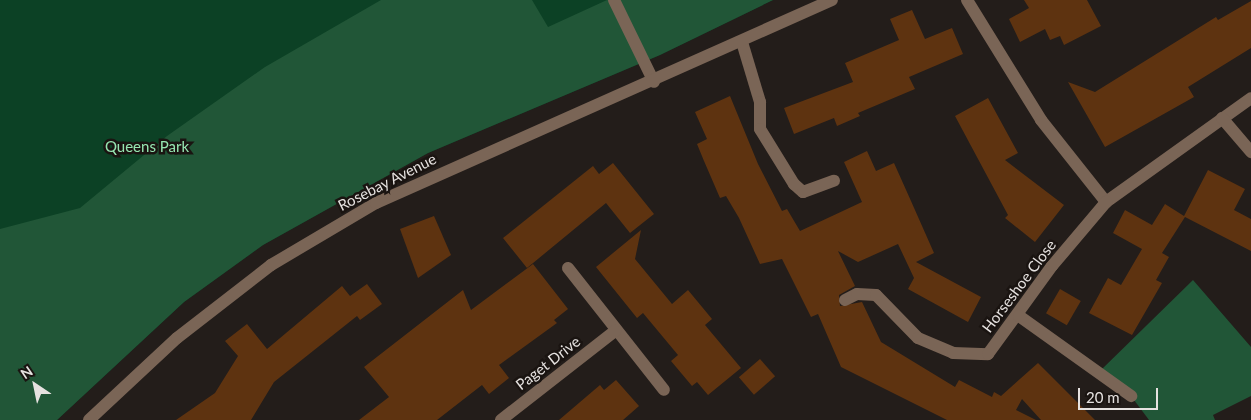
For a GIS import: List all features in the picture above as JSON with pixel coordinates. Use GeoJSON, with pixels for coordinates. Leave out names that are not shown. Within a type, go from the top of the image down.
{"type":"FeatureCollection","features":[{"type":"Feature","properties":{"kind":"street"},"geometry":{"type":"LineString","coordinates":[[614,0],[654,82]]}},
{"type":"Feature","properties":{"kind":"street","name":"Rosebay Avenue"},"geometry":{"type":"LineString","coordinates":[[89,420],[177,338],[271,265],[376,203],[469,159],[654,82],[832,0]]}},
{"type":"Feature","properties":{"kind":"street"},"geometry":{"type":"LineString","coordinates":[[967,0],[1041,120],[1106,202]]}},
{"type":"Feature","properties":{"kind":"street"},"geometry":{"type":"LineString","coordinates":[[742,42],[760,102],[760,129],[794,184],[803,192],[834,180]]}},
{"type":"Feature","properties":{"kind":"street","name":"Horseshoe Close"},"geometry":{"type":"LineString","coordinates":[[846,300],[856,294],[876,295],[918,338],[953,353],[988,354],[1020,316],[1052,266],[1106,202],[1251,98]]}},
{"type":"Feature","properties":{"kind":"street"},"geometry":{"type":"LineString","coordinates":[[1222,118],[1251,152]]}},
{"type":"Feature","properties":{"kind":"street"},"geometry":{"type":"LineString","coordinates":[[568,268],[664,390]]}},
{"type":"Feature","properties":{"kind":"street"},"geometry":{"type":"LineString","coordinates":[[1020,316],[1132,396]]}},
{"type":"Feature","properties":{"kind":"street","name":"Paget Drive"},"geometry":{"type":"LineString","coordinates":[[501,420],[616,331]]}},
{"type":"Feature","properties":{"kind":"green space","name":"Queens Park"},"geometry":{"type":"Polygon","coordinates":[[[0,0],[773,0],[660,55],[428,153],[263,245],[184,302],[57,420],[0,420],[0,0]]]}},
{"type":"Feature","properties":{"kind":"green space","name":"Queens Park"},"geometry":{"type":"Polygon","coordinates":[[[381,0],[532,0],[548,27],[607,0],[773,0],[660,55],[428,153],[263,245],[184,302],[57,420],[0,420],[0,229],[80,208],[167,136],[265,67],[381,0]]]}},
{"type":"Feature","properties":{"kind":"green space"},"geometry":{"type":"Polygon","coordinates":[[[1193,280],[1251,347],[1251,396],[1213,415],[1215,420],[1149,420],[1131,396],[1101,370],[1193,280]]]}},
{"type":"Feature","properties":{"kind":"building"},"geometry":{"type":"Polygon","coordinates":[[[1024,0],[1087,0],[1101,26],[1064,45],[1060,36],[1050,40],[1045,29],[1020,42],[1009,19],[1029,8],[1024,0]]]}},
{"type":"Feature","properties":{"kind":"building"},"geometry":{"type":"Polygon","coordinates":[[[1251,1],[1251,48],[1188,87],[1194,97],[1105,147],[1068,82],[1095,92],[1216,17],[1218,20],[1251,1]]]}},
{"type":"Feature","properties":{"kind":"building"},"geometry":{"type":"Polygon","coordinates":[[[912,10],[925,39],[952,28],[963,54],[909,77],[915,89],[858,113],[860,116],[837,126],[834,118],[794,134],[784,108],[853,82],[845,63],[899,40],[890,19],[912,10]]]}},
{"type":"Feature","properties":{"kind":"building"},"geometry":{"type":"Polygon","coordinates":[[[730,96],[758,164],[782,211],[787,209],[800,231],[862,202],[844,162],[867,151],[876,171],[894,163],[934,253],[916,262],[981,297],[968,322],[908,289],[914,278],[898,244],[858,262],[838,251],[855,286],[839,295],[840,306],[862,302],[881,342],[955,387],[959,380],[992,397],[994,392],[1001,396],[1038,363],[1095,420],[1041,420],[1022,399],[1016,410],[1036,420],[947,420],[841,367],[818,314],[811,317],[782,259],[760,264],[739,218],[726,196],[720,198],[697,144],[707,139],[695,112],[730,96]]]}},
{"type":"Feature","properties":{"kind":"building"},"geometry":{"type":"Polygon","coordinates":[[[988,98],[1018,153],[1005,160],[1064,205],[1035,242],[1005,218],[1008,215],[955,116],[988,98]]]}},
{"type":"Feature","properties":{"kind":"building"},"geometry":{"type":"Polygon","coordinates":[[[613,163],[654,214],[630,233],[606,203],[527,268],[503,238],[593,166],[599,174],[613,163]]]}},
{"type":"Feature","properties":{"kind":"building"},"geometry":{"type":"Polygon","coordinates":[[[1208,170],[1245,189],[1234,210],[1251,219],[1251,251],[1185,217],[1162,253],[1169,257],[1156,280],[1162,283],[1132,335],[1089,313],[1108,278],[1121,285],[1142,249],[1113,233],[1125,210],[1152,225],[1165,204],[1184,216],[1208,170]]]}},
{"type":"Feature","properties":{"kind":"building"},"geometry":{"type":"Polygon","coordinates":[[[434,216],[451,255],[418,278],[400,229],[434,216]]]}},
{"type":"Feature","properties":{"kind":"building"},"geometry":{"type":"Polygon","coordinates":[[[641,230],[635,259],[672,304],[688,290],[712,319],[705,325],[741,368],[708,395],[697,382],[692,386],[671,361],[678,355],[643,313],[637,318],[596,267],[641,230]]]}},
{"type":"Feature","properties":{"kind":"building"},"geometry":{"type":"Polygon","coordinates":[[[533,264],[568,309],[554,320],[557,323],[499,365],[509,378],[489,394],[482,385],[437,420],[359,420],[389,397],[364,367],[463,290],[471,310],[533,264]]]}},
{"type":"Feature","properties":{"kind":"building"},"geometry":{"type":"Polygon","coordinates":[[[367,284],[382,304],[360,320],[357,316],[274,382],[251,420],[176,420],[215,393],[238,356],[225,341],[247,324],[267,349],[342,286],[350,296],[367,284]]]}},
{"type":"Feature","properties":{"kind":"building"},"geometry":{"type":"Polygon","coordinates":[[[1060,289],[1081,301],[1067,325],[1046,313],[1060,289]]]}},
{"type":"Feature","properties":{"kind":"building"},"geometry":{"type":"Polygon","coordinates":[[[760,359],[775,376],[754,395],[739,377],[760,359]]]}},
{"type":"Feature","properties":{"kind":"building"},"geometry":{"type":"Polygon","coordinates":[[[616,380],[639,406],[623,420],[559,420],[600,385],[604,390],[616,380]]]}}]}
